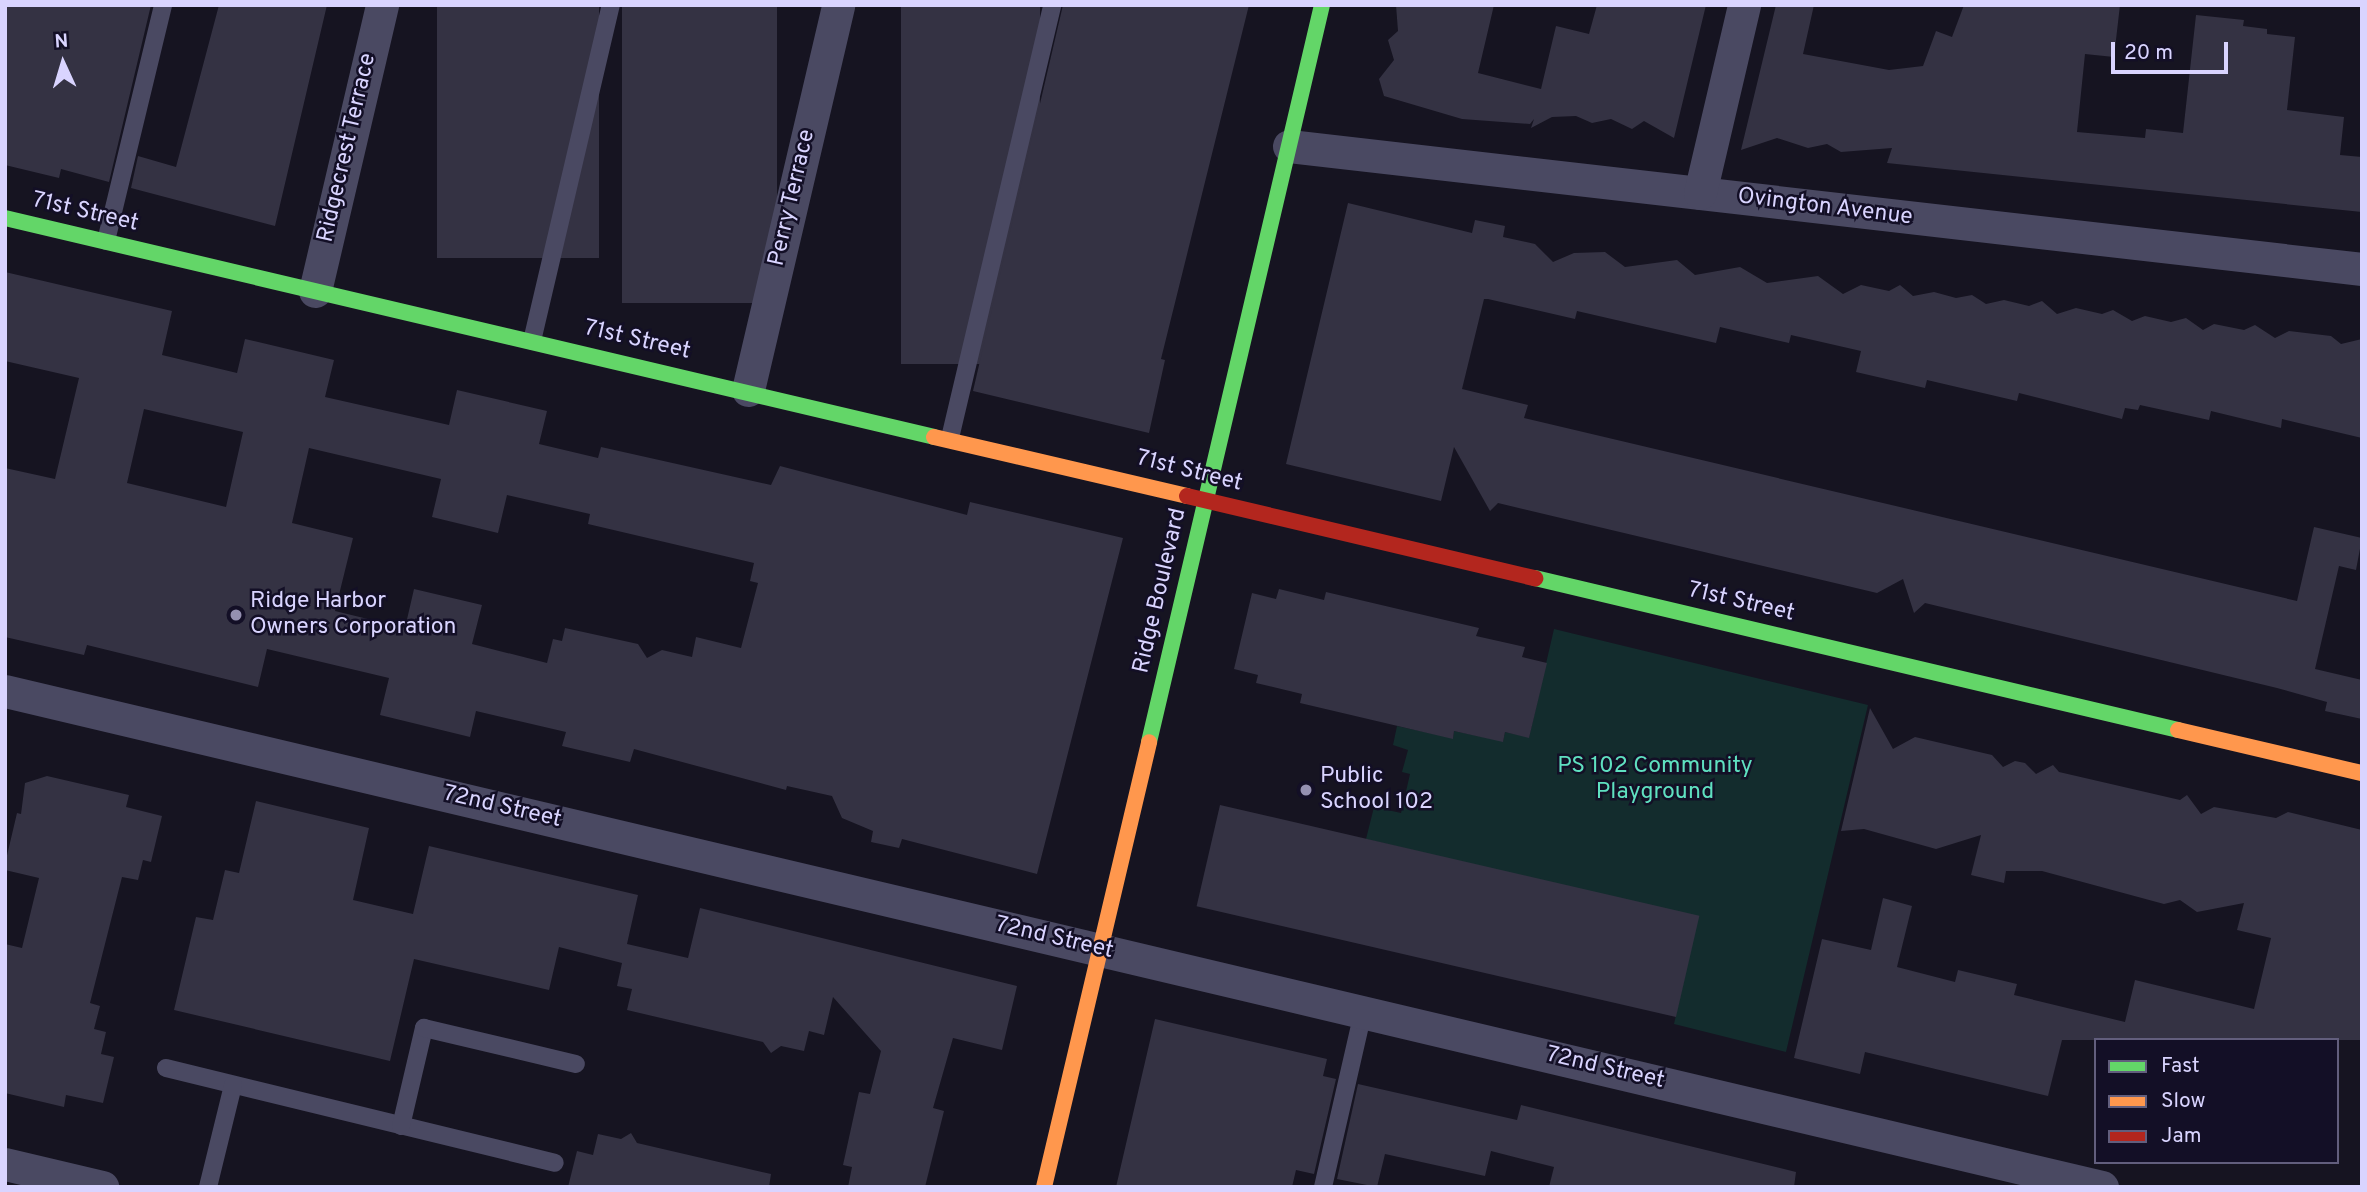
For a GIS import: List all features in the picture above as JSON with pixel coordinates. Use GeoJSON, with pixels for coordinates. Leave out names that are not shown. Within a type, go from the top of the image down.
{"type":"FeatureCollection","features":[{"type":"Feature","properties":{"kind":"street","name":"Ridgecrest Terrace"},"geometry":{"type":"LineString","coordinates":[[315,291],[382,5]]}},
{"type":"Feature","properties":{"kind":"street","name":"Perry Terrace"},"geometry":{"type":"LineString","coordinates":[[748,390],[838,5]]}},
{"type":"Feature","properties":{"kind":"street","name":"Ridge Boulevard"},"geometry":{"type":"LineString","coordinates":[[1044,1187],[1322,5]]}},
{"type":"Feature","properties":{"kind":"street"},"geometry":{"type":"LineString","coordinates":[[1700,193],[1744,5]]}},
{"type":"Feature","properties":{"kind":"street","name":"Ovington Avenue"},"geometry":{"type":"LineString","coordinates":[[1289,146],[2362,269]]}},
{"type":"Feature","properties":{"kind":"street","name":"71st Street"},"geometry":{"type":"LineString","coordinates":[[5,218],[748,390],[2362,773]]}},
{"type":"Feature","properties":{"kind":"street","name":"72nd Street"},"geometry":{"type":"LineString","coordinates":[[5,691],[2102,1187]]}},
{"type":"Feature","properties":{"kind":"street"},"geometry":{"type":"LineString","coordinates":[[5,1164],[102,1187]]}},
{"type":"Feature","properties":{"kind":"lane"},"geometry":{"type":"LineString","coordinates":[[106,241],[163,5]]}},
{"type":"Feature","properties":{"kind":"lane"},"geometry":{"type":"LineString","coordinates":[[533,341],[611,5]]}},
{"type":"Feature","properties":{"kind":"lane"},"geometry":{"type":"LineString","coordinates":[[950,438],[1052,5]]}},
{"type":"Feature","properties":{"kind":"lane"},"geometry":{"type":"LineString","coordinates":[[1323,1187],[1363,1012]]}},
{"type":"Feature","properties":{"kind":"lane"},"geometry":{"type":"LineString","coordinates":[[401,1126],[424,1028],[576,1065]]}},
{"type":"Feature","properties":{"kind":"lane"},"geometry":{"type":"LineString","coordinates":[[166,1069],[555,1163]]}},
{"type":"Feature","properties":{"kind":"lane"},"geometry":{"type":"LineString","coordinates":[[208,1187],[233,1084]]}},
{"type":"Feature","properties":{"kind":"green space","name":"PS 102 Community Playground"},"geometry":{"type":"Polygon","coordinates":[[[1554,629],[1868,705],[1786,1052],[1674,1024],[1698,918],[1366,839],[1374,807],[1401,813],[1410,774],[1402,772],[1408,750],[1393,745],[1397,726],[1453,738],[1454,731],[1503,741],[1505,732],[1529,737],[1554,629]]]}},
{"type":"Feature","properties":{"kind":"building"},"geometry":{"type":"Polygon","coordinates":[[[5,5],[151,5],[109,182],[61,169],[59,178],[5,165],[5,5]]]}},
{"type":"Feature","properties":{"kind":"building"},"geometry":{"type":"Polygon","coordinates":[[[219,5],[327,5],[275,226],[131,188],[138,156],[176,167],[219,5]]]}},
{"type":"Feature","properties":{"kind":"building"},"geometry":{"type":"Polygon","coordinates":[[[437,5],[599,5],[599,258],[437,258],[437,5]]]}},
{"type":"Feature","properties":{"kind":"building"},"geometry":{"type":"Polygon","coordinates":[[[622,5],[777,5],[777,303],[622,303],[622,5]]]}},
{"type":"Feature","properties":{"kind":"building"},"geometry":{"type":"Polygon","coordinates":[[[901,5],[1040,5],[1040,364],[901,364],[901,5]]]}},
{"type":"Feature","properties":{"kind":"building"},"geometry":{"type":"Polygon","coordinates":[[[1063,5],[1249,5],[1161,359],[1165,360],[1149,433],[973,391],[1063,5]]]}},
{"type":"Feature","properties":{"kind":"building"},"geometry":{"type":"Polygon","coordinates":[[[1396,5],[1494,5],[1478,73],[1541,89],[1556,26],[1589,34],[1597,5],[1706,5],[1674,138],[1644,121],[1632,129],[1611,119],[1592,123],[1576,116],[1552,117],[1531,128],[1534,119],[1530,124],[1462,119],[1384,96],[1379,79],[1394,60],[1388,40],[1398,31],[1396,5]]]}},
{"type":"Feature","properties":{"kind":"building"},"geometry":{"type":"Polygon","coordinates":[[[1776,5],[1814,5],[1803,54],[1889,70],[1923,66],[1936,31],[1952,37],[1964,5],[2120,5],[2114,57],[2085,54],[2077,132],[2145,138],[2146,129],[2183,133],[2196,15],[2244,20],[2243,26],[2267,29],[2267,34],[2295,37],[2287,110],[2344,117],[2340,155],[2362,157],[2362,212],[1887,163],[1892,148],[1841,152],[1827,144],[1808,148],[1777,138],[1741,150],[1776,5]]]}},
{"type":"Feature","properties":{"kind":"building"},"geometry":{"type":"Polygon","coordinates":[[[1348,203],[1472,233],[1475,220],[1505,226],[1503,237],[1535,244],[1553,262],[1574,253],[1605,252],[1625,267],[1677,260],[1695,275],[1740,267],[1767,283],[1818,276],[1843,294],[1861,285],[1889,291],[1900,285],[1913,296],[1934,292],[1956,298],[1972,295],[1986,304],[2004,300],[2029,306],[2042,301],[2057,314],[2076,308],[2102,314],[2113,310],[2132,321],[2145,316],[2171,322],[2186,318],[2203,330],[2214,324],[2244,330],[2255,325],[2275,338],[2289,331],[2331,336],[2341,344],[2362,339],[2362,438],[2282,419],[2281,428],[2211,411],[2209,420],[2140,405],[2138,410],[2125,408],[2122,419],[2019,393],[2017,401],[1927,380],[1925,388],[1856,372],[1861,351],[1791,335],[1789,343],[1720,327],[1716,343],[1577,311],[1575,319],[1488,299],[1484,299],[1462,389],[1528,405],[1524,418],[2297,601],[2314,527],[2362,538],[2356,570],[2339,566],[2315,669],[2362,680],[2362,719],[2325,711],[2327,702],[2277,688],[1925,603],[1914,613],[1903,579],[1877,593],[1498,503],[1490,511],[1454,447],[1441,501],[1286,464],[1348,203]]]}},
{"type":"Feature","properties":{"kind":"building"},"geometry":{"type":"Polygon","coordinates":[[[5,272],[172,311],[162,355],[237,373],[245,339],[334,360],[325,397],[449,425],[457,390],[547,411],[539,444],[598,458],[601,447],[771,485],[780,466],[967,515],[970,502],[1123,538],[1037,874],[902,839],[899,848],[871,842],[873,831],[842,818],[832,796],[787,786],[786,790],[634,749],[630,762],[562,746],[566,732],[476,711],[470,737],[380,715],[389,678],[267,649],[258,687],[87,645],[84,655],[5,637],[5,468],[55,479],[79,378],[5,361],[5,272]],[[144,409],[127,483],[226,507],[243,432],[144,409]],[[309,448],[292,523],[353,538],[335,611],[405,628],[414,589],[482,605],[472,644],[547,663],[553,639],[562,641],[565,628],[638,644],[647,658],[662,650],[692,657],[696,637],[741,648],[758,583],[750,581],[754,563],[588,524],[590,514],[507,495],[498,533],[432,517],[441,479],[309,448]]]}},
{"type":"Feature","properties":{"kind":"building"},"geometry":{"type":"Polygon","coordinates":[[[1279,589],[1324,600],[1326,592],[1479,628],[1476,636],[1525,647],[1522,657],[1547,663],[1529,738],[1505,732],[1503,742],[1454,731],[1453,739],[1300,703],[1302,694],[1256,683],[1258,675],[1234,669],[1252,593],[1276,599],[1279,589]]]}},
{"type":"Feature","properties":{"kind":"building"},"geometry":{"type":"Polygon","coordinates":[[[1870,708],[1893,749],[1915,737],[1992,755],[2003,767],[2015,761],[2025,763],[2036,774],[2053,765],[2059,772],[2180,800],[2187,795],[2201,814],[2214,807],[2276,818],[2288,812],[2362,830],[2362,1040],[2062,1040],[2048,1096],[1865,1052],[1860,1074],[1794,1058],[1822,939],[1871,950],[1883,898],[1912,906],[1897,967],[1955,982],[1958,970],[2017,984],[2014,995],[2125,1022],[2135,980],[2254,1009],[2271,938],[2237,930],[2244,903],[2197,912],[2180,900],[2164,904],[2042,871],[2006,871],[2004,883],[1971,875],[1981,835],[1936,849],[1864,829],[1841,831],[1870,708]]]}},
{"type":"Feature","properties":{"kind":"building"},"geometry":{"type":"Polygon","coordinates":[[[47,776],[129,795],[126,807],[162,816],[151,862],[143,860],[138,880],[122,877],[90,1003],[100,1006],[94,1029],[106,1032],[101,1054],[114,1057],[103,1103],[66,1095],[64,1107],[5,1093],[5,944],[22,948],[39,878],[5,870],[5,864],[17,813],[21,814],[25,783],[47,776]]]}},
{"type":"Feature","properties":{"kind":"building"},"geometry":{"type":"Polygon","coordinates":[[[256,801],[369,828],[353,900],[413,914],[429,846],[638,895],[627,944],[688,958],[700,908],[1017,986],[1002,1050],[953,1038],[933,1108],[944,1111],[925,1187],[848,1187],[852,1167],[843,1165],[859,1092],[870,1094],[881,1051],[833,997],[824,1035],[809,1031],[804,1051],[781,1046],[771,1053],[763,1042],[627,1010],[632,989],[617,986],[622,963],[559,947],[549,990],[414,959],[390,1061],[174,1010],[196,917],[213,920],[225,870],[239,873],[256,801]]]}},
{"type":"Feature","properties":{"kind":"building"},"geometry":{"type":"Polygon","coordinates":[[[1220,805],[1699,916],[1676,1017],[1197,906],[1220,805]]]}},
{"type":"Feature","properties":{"kind":"building"},"geometry":{"type":"Polygon","coordinates":[[[1155,1019],[1327,1059],[1323,1076],[1336,1079],[1314,1174],[1296,1170],[1292,1187],[1116,1187],[1155,1019]]]}},
{"type":"Feature","properties":{"kind":"building"},"geometry":{"type":"Polygon","coordinates":[[[1358,1084],[1517,1120],[1521,1105],[1796,1172],[1794,1187],[1549,1187],[1554,1167],[1491,1151],[1485,1176],[1385,1154],[1377,1187],[1337,1179],[1358,1084]]]}},
{"type":"Feature","properties":{"kind":"building"},"geometry":{"type":"Polygon","coordinates":[[[631,1133],[637,1143],[771,1174],[769,1187],[568,1187],[577,1151],[593,1155],[598,1134],[621,1139],[631,1133]]]}},
{"type":"Feature","properties":{"kind":"traffic: fast"},"geometry":{"type":"LineString","coordinates":[[1149,742],[1322,5]]}},
{"type":"Feature","properties":{"kind":"traffic: fast"},"geometry":{"type":"LineString","coordinates":[[5,218],[934,437]]}},
{"type":"Feature","properties":{"kind":"traffic: fast"},"geometry":{"type":"LineString","coordinates":[[1535,578],[2178,730]]}},
{"type":"Feature","properties":{"kind":"traffic: slow"},"geometry":{"type":"LineString","coordinates":[[934,437],[1187,496]]}},
{"type":"Feature","properties":{"kind":"traffic: slow"},"geometry":{"type":"LineString","coordinates":[[2178,730],[2362,773]]}},
{"type":"Feature","properties":{"kind":"traffic: slow"},"geometry":{"type":"LineString","coordinates":[[1044,1187],[1149,742]]}},
{"type":"Feature","properties":{"kind":"traffic: jam"},"geometry":{"type":"LineString","coordinates":[[1187,496],[1535,578]]}},
{"type":"Feature","properties":{"kind":"place","name":"Ridge Harbor Owners Corporation"},"geometry":{"type":"Point","coordinates":[236,615]}},
{"type":"Feature","properties":{"kind":"place","name":"Public School 102"},"geometry":{"type":"Point","coordinates":[1306,790]}}]}
